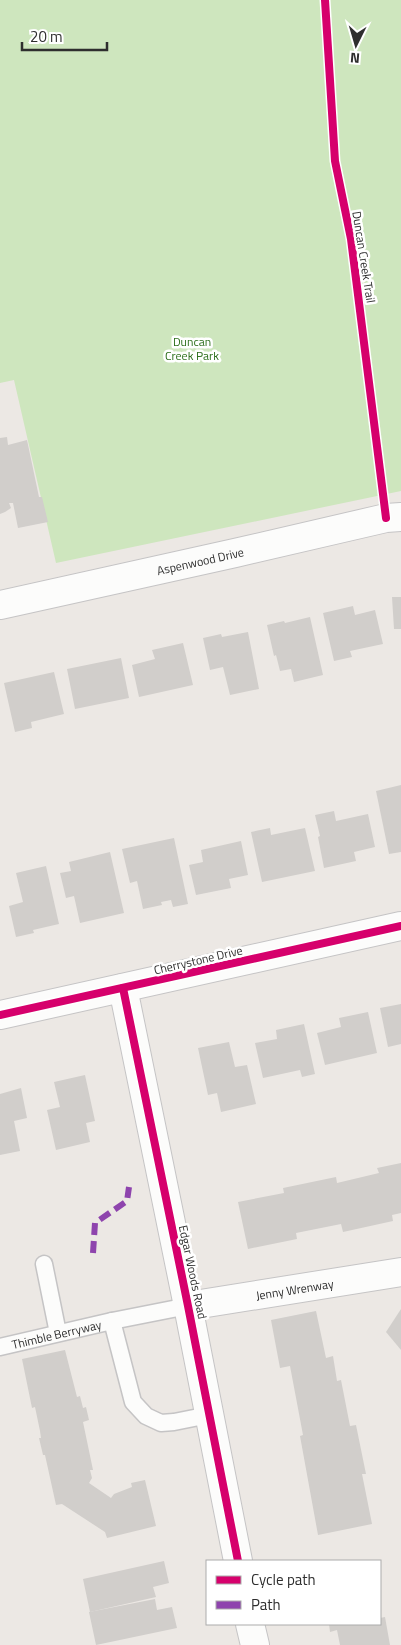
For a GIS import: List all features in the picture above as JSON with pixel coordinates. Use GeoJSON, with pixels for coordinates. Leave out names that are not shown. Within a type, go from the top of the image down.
{"type":"FeatureCollection","features":[{"type":"Feature","properties":{"kind":"street","name":"Aspenwood Drive"},"geometry":{"type":"LineString","coordinates":[[0,605],[235,554],[386,518],[401,517]]}},
{"type":"Feature","properties":{"kind":"street","name":"Cherrystone Drive"},"geometry":{"type":"LineString","coordinates":[[0,1015],[401,926]]}},
{"type":"Feature","properties":{"kind":"street","name":"Edgar Woods Road"},"geometry":{"type":"LineString","coordinates":[[123,988],[238,1560]]}},
{"type":"Feature","properties":{"kind":"street","name":"Jenny Wrenway"},"geometry":{"type":"LineString","coordinates":[[188,1306],[401,1272]]}},
{"type":"Feature","properties":{"kind":"street"},"geometry":{"type":"LineString","coordinates":[[250,1625],[255,1645]]}},
{"type":"Feature","properties":{"kind":"lane"},"geometry":{"type":"LineString","coordinates":[[44,1264],[58,1333]]}},
{"type":"Feature","properties":{"kind":"lane","name":"Thimble Berryway"},"geometry":{"type":"LineString","coordinates":[[0,1347],[112,1321],[188,1306]]}},
{"type":"Feature","properties":{"kind":"lane","name":"Thimble Berryway"},"geometry":{"type":"LineString","coordinates":[[112,1321],[133,1402],[146,1416],[161,1423],[210,1415]]}},
{"type":"Feature","properties":{"kind":"green space","name":"Duncan Creek Park"},"geometry":{"type":"Polygon","coordinates":[[[0,0],[401,0],[401,491],[56,563],[14,380],[0,383],[0,0]]]}},
{"type":"Feature","properties":{"kind":"building"},"geometry":{"type":"Polygon","coordinates":[[[7,437],[8,445],[27,440],[39,497],[42,497],[48,522],[18,528],[13,503],[9,503],[11,508],[0,514],[0,438],[7,437]]]}},
{"type":"Feature","properties":{"kind":"building"},"geometry":{"type":"Polygon","coordinates":[[[392,597],[401,597],[401,629],[394,629],[392,597]]]}},
{"type":"Feature","properties":{"kind":"building"},"geometry":{"type":"Polygon","coordinates":[[[353,606],[355,615],[375,610],[383,644],[350,651],[352,657],[334,661],[323,613],[353,606]]]}},
{"type":"Feature","properties":{"kind":"building"},"geometry":{"type":"Polygon","coordinates":[[[310,617],[323,675],[294,682],[291,669],[280,671],[276,655],[274,656],[267,625],[310,617]]]}},
{"type":"Feature","properties":{"kind":"building"},"geometry":{"type":"Polygon","coordinates":[[[248,632],[259,689],[230,695],[223,667],[210,670],[203,638],[221,634],[222,637],[248,632]]]}},
{"type":"Feature","properties":{"kind":"building"},"geometry":{"type":"Polygon","coordinates":[[[183,643],[193,685],[139,697],[132,665],[155,659],[152,650],[183,643]]]}},
{"type":"Feature","properties":{"kind":"building"},"geometry":{"type":"Polygon","coordinates":[[[121,658],[129,698],[75,709],[67,669],[121,658]]]}},
{"type":"Feature","properties":{"kind":"building"},"geometry":{"type":"Polygon","coordinates":[[[54,672],[64,714],[31,722],[32,728],[15,732],[4,683],[54,672]]]}},
{"type":"Feature","properties":{"kind":"building"},"geometry":{"type":"Polygon","coordinates":[[[401,785],[401,852],[389,854],[376,791],[401,785]]]}},
{"type":"Feature","properties":{"kind":"building"},"geometry":{"type":"Polygon","coordinates":[[[334,811],[336,821],[368,814],[375,847],[354,852],[356,861],[324,868],[315,815],[334,811]]]}},
{"type":"Feature","properties":{"kind":"building"},"geometry":{"type":"Polygon","coordinates":[[[270,828],[271,835],[305,828],[315,871],[262,882],[251,832],[270,828]]]}},
{"type":"Feature","properties":{"kind":"building"},"geometry":{"type":"Polygon","coordinates":[[[174,838],[188,904],[173,907],[171,900],[161,902],[162,905],[143,909],[137,881],[130,883],[122,849],[174,838]]]}},
{"type":"Feature","properties":{"kind":"building"},"geometry":{"type":"Polygon","coordinates":[[[241,841],[248,875],[229,879],[231,888],[196,895],[189,865],[203,862],[201,850],[241,841]]]}},
{"type":"Feature","properties":{"kind":"building"},"geometry":{"type":"Polygon","coordinates":[[[110,852],[124,913],[80,923],[74,896],[66,898],[60,873],[71,871],[69,862],[110,852]]]}},
{"type":"Feature","properties":{"kind":"building"},"geometry":{"type":"Polygon","coordinates":[[[46,866],[59,924],[33,930],[34,933],[16,937],[9,906],[23,902],[16,873],[46,866]]]}},
{"type":"Feature","properties":{"kind":"building"},"geometry":{"type":"Polygon","coordinates":[[[401,1004],[401,1044],[388,1047],[380,1008],[401,1004]]]}},
{"type":"Feature","properties":{"kind":"building"},"geometry":{"type":"Polygon","coordinates":[[[368,1012],[377,1053],[325,1065],[317,1033],[341,1027],[339,1018],[368,1012]]]}},
{"type":"Feature","properties":{"kind":"building"},"geometry":{"type":"Polygon","coordinates":[[[304,1024],[315,1074],[302,1077],[300,1070],[263,1078],[255,1043],[277,1039],[276,1030],[304,1024]]]}},
{"type":"Feature","properties":{"kind":"building"},"geometry":{"type":"Polygon","coordinates":[[[229,1042],[235,1067],[247,1065],[256,1104],[221,1112],[217,1093],[208,1095],[198,1048],[229,1042]]]}},
{"type":"Feature","properties":{"kind":"building"},"geometry":{"type":"Polygon","coordinates":[[[85,1075],[95,1121],[86,1123],[90,1142],[56,1150],[47,1110],[60,1107],[54,1082],[85,1075]]]}},
{"type":"Feature","properties":{"kind":"building"},"geometry":{"type":"Polygon","coordinates":[[[21,1088],[27,1118],[14,1121],[20,1151],[0,1155],[0,1094],[21,1088]]]}},
{"type":"Feature","properties":{"kind":"building"},"geometry":{"type":"Polygon","coordinates":[[[401,1163],[401,1213],[392,1215],[393,1221],[343,1232],[341,1224],[296,1233],[297,1239],[248,1249],[238,1202],[284,1193],[283,1188],[336,1177],[337,1183],[379,1173],[377,1168],[401,1163]]]}},
{"type":"Feature","properties":{"kind":"building"},"geometry":{"type":"Polygon","coordinates":[[[401,1309],[401,1350],[386,1332],[401,1309]]]}},
{"type":"Feature","properties":{"kind":"building"},"geometry":{"type":"Polygon","coordinates":[[[316,1311],[326,1358],[333,1356],[337,1381],[341,1380],[350,1426],[356,1425],[366,1474],[362,1474],[372,1524],[318,1535],[300,1436],[303,1435],[290,1366],[280,1368],[271,1320],[316,1311]]]}},
{"type":"Feature","properties":{"kind":"building"},"geometry":{"type":"Polygon","coordinates":[[[65,1350],[77,1397],[80,1396],[83,1408],[86,1407],[89,1420],[83,1422],[93,1470],[90,1470],[92,1478],[89,1483],[111,1498],[114,1494],[132,1487],[131,1483],[145,1480],[156,1526],[107,1538],[105,1532],[62,1504],[56,1505],[45,1455],[43,1455],[39,1438],[41,1438],[35,1407],[32,1408],[22,1359],[65,1350]]]}},
{"type":"Feature","properties":{"kind":"building"},"geometry":{"type":"Polygon","coordinates":[[[164,1561],[169,1583],[153,1587],[156,1597],[90,1612],[83,1579],[164,1561]]]}},
{"type":"Feature","properties":{"kind":"building"},"geometry":{"type":"Polygon","coordinates":[[[155,1599],[157,1610],[172,1607],[177,1628],[96,1645],[89,1612],[155,1599]]]}},
{"type":"Feature","properties":{"kind":"building"},"geometry":{"type":"Polygon","coordinates":[[[385,1617],[390,1645],[340,1645],[337,1630],[330,1632],[329,1625],[381,1625],[381,1618],[385,1617]]]}},
{"type":"Feature","properties":{"kind":"marked path"},"geometry":{"type":"LineString","coordinates":[[93,1253],[95,1223],[127,1201],[129,1187]]}},
{"type":"Feature","properties":{"kind":"cycle path","name":"Duncan Creek Trail"},"geometry":{"type":"LineString","coordinates":[[325,0],[335,161],[351,239],[386,518]]}},
{"type":"Feature","properties":{"kind":"cycle path"},"geometry":{"type":"LineString","coordinates":[[0,1015],[401,926]]}},
{"type":"Feature","properties":{"kind":"cycle path"},"geometry":{"type":"LineString","coordinates":[[123,988],[238,1560]]}}]}
